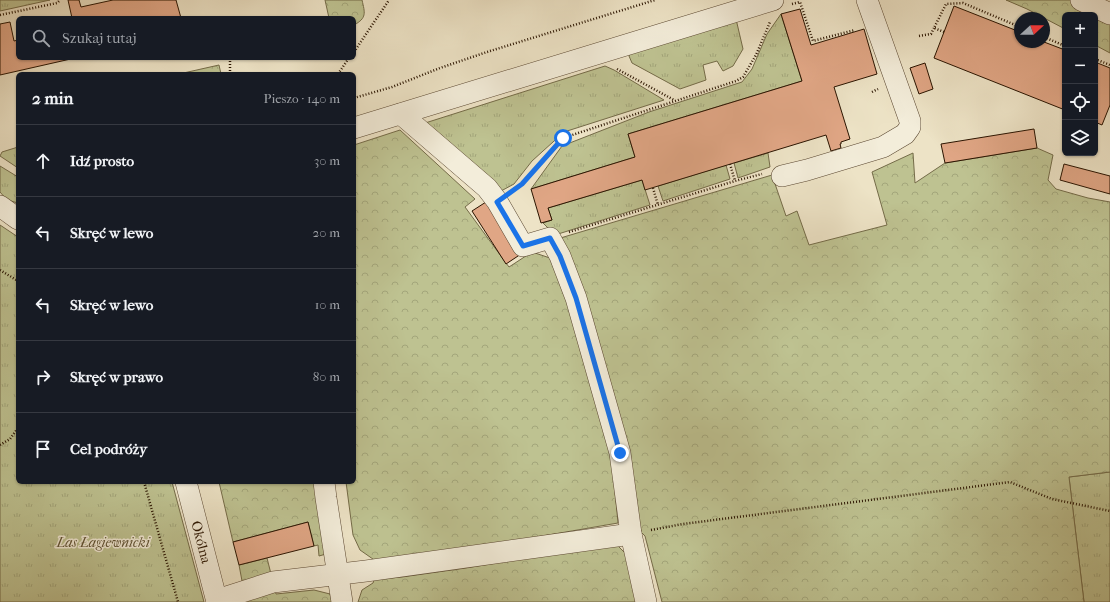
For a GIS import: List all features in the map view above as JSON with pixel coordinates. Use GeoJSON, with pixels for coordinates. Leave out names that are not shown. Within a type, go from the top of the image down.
{"type":"FeatureCollection","features":[{"type":"Feature","properties":{"kind":"street"},"geometry":{"type":"LineString","coordinates":[[782,176],[883,147],[905,134],[910,127],[910,121],[867,0]]}},
{"type":"Feature","properties":{"kind":"street"},"geometry":{"type":"LineString","coordinates":[[1081,0],[1110,14]]}},
{"type":"Feature","properties":{"kind":"street"},"geometry":{"type":"LineString","coordinates":[[356,127],[778,7]]}},
{"type":"Feature","properties":{"kind":"street"},"geometry":{"type":"LineString","coordinates":[[401,114],[487,188],[523,246],[550,238],[560,256],[576,298],[620,453],[631,534],[646,602]]}},
{"type":"Feature","properties":{"kind":"street"},"geometry":{"type":"LineString","coordinates":[[0,206],[16,217]]}},
{"type":"Feature","properties":{"kind":"street","name":"Okólna"},"geometry":{"type":"LineString","coordinates":[[187,484],[217,601]]}},
{"type":"Feature","properties":{"kind":"street"},"geometry":{"type":"LineString","coordinates":[[324,484],[342,602]]}},
{"type":"Feature","properties":{"kind":"street"},"geometry":{"type":"LineString","coordinates":[[217,601],[273,582],[337,575],[631,534]]}},
{"type":"Feature","properties":{"kind":"path"},"geometry":{"type":"LineString","coordinates":[[0,15],[57,3],[60,0]]}},
{"type":"Feature","properties":{"kind":"path"},"geometry":{"type":"LineString","coordinates":[[356,49],[389,0]]}},
{"type":"Feature","properties":{"kind":"path"},"geometry":{"type":"LineString","coordinates":[[356,97],[392,87],[440,68],[487,52],[655,0]]}},
{"type":"Feature","properties":{"kind":"path"},"geometry":{"type":"LineString","coordinates":[[497,202],[522,184],[563,138],[736,81],[743,77],[756,55],[778,7],[800,2],[813,41],[859,29]]}},
{"type":"Feature","properties":{"kind":"path"},"geometry":{"type":"LineString","coordinates":[[919,36],[931,34],[946,4],[963,3],[1014,24]]}},
{"type":"Feature","properties":{"kind":"path"},"geometry":{"type":"LineString","coordinates":[[934,28],[944,32]]}},
{"type":"Feature","properties":{"kind":"path"},"geometry":{"type":"LineString","coordinates":[[1050,40],[1062,45]]}},
{"type":"Feature","properties":{"kind":"path"},"geometry":{"type":"LineString","coordinates":[[230,60],[230,72]]}},
{"type":"Feature","properties":{"kind":"path"},"geometry":{"type":"LineString","coordinates":[[339,72],[348,60]]}},
{"type":"Feature","properties":{"kind":"path"},"geometry":{"type":"LineString","coordinates":[[1098,60],[1110,65]]}},
{"type":"Feature","properties":{"kind":"path"},"geometry":{"type":"LineString","coordinates":[[872,92],[884,88]]}},
{"type":"Feature","properties":{"kind":"path"},"geometry":{"type":"LineString","coordinates":[[730,164],[735,181]]}},
{"type":"Feature","properties":{"kind":"path"},"geometry":{"type":"LineString","coordinates":[[550,238],[771,171],[782,176]]}},
{"type":"Feature","properties":{"kind":"path"},"geometry":{"type":"LineString","coordinates":[[653,188],[658,205]]}},
{"type":"Feature","properties":{"kind":"path"},"geometry":{"type":"LineString","coordinates":[[0,270],[16,280]]}},
{"type":"Feature","properties":{"kind":"path"},"geometry":{"type":"LineString","coordinates":[[0,445],[10,439],[16,431]]}},
{"type":"Feature","properties":{"kind":"path"},"geometry":{"type":"LineString","coordinates":[[631,534],[683,524],[1010,482],[1052,499],[1110,511]]}},
{"type":"Feature","properties":{"kind":"path"},"geometry":{"type":"LineString","coordinates":[[145,484],[178,602]]}},
{"type":"Feature","properties":{"kind":"green space"},"geometry":{"type":"Polygon","coordinates":[[[0,0],[50,0],[0,11],[0,0]]]}},
{"type":"Feature","properties":{"kind":"green space"},"geometry":{"type":"Polygon","coordinates":[[[325,0],[362,0],[364,15],[361,20],[356,24],[356,16],[329,16],[325,0]]]}},
{"type":"Feature","properties":{"kind":"green space"},"geometry":{"type":"Polygon","coordinates":[[[1006,0],[1103,0],[1110,3],[1110,53],[1098,47],[1098,12],[1062,12],[1062,27],[1050,21],[1050,12],[1033,12],[1006,0]]]}},
{"type":"Feature","properties":{"kind":"green space"},"geometry":{"type":"Polygon","coordinates":[[[781,14],[802,81],[628,134],[635,157],[531,189],[562,146],[649,112],[742,82],[752,69],[767,34],[781,14]]]}},
{"type":"Feature","properties":{"kind":"green space"},"geometry":{"type":"Polygon","coordinates":[[[736,19],[743,49],[733,66],[723,71],[717,61],[703,65],[706,80],[680,89],[632,63],[629,56],[632,49],[736,19]]]}},
{"type":"Feature","properties":{"kind":"green space"},"geometry":{"type":"Polygon","coordinates":[[[219,65],[221,72],[188,72],[219,65]]]}},
{"type":"Feature","properties":{"kind":"green space"},"geometry":{"type":"Polygon","coordinates":[[[605,66],[664,100],[564,132],[532,161],[514,184],[501,191],[422,124],[605,66]]]}},
{"type":"Feature","properties":{"kind":"green space"},"geometry":{"type":"Polygon","coordinates":[[[400,130],[475,199],[465,207],[509,267],[532,252],[550,258],[562,278],[612,460],[618,523],[380,564],[360,550],[353,535],[346,484],[356,484],[356,144],[400,130]]]}},
{"type":"Feature","properties":{"kind":"green space"},"geometry":{"type":"Polygon","coordinates":[[[16,148],[16,167],[0,156],[2,152],[16,148]]]}},
{"type":"Feature","properties":{"kind":"green space"},"geometry":{"type":"Polygon","coordinates":[[[1037,148],[1053,155],[1048,180],[1056,189],[1088,198],[1110,202],[1110,472],[1069,477],[1084,602],[662,602],[645,536],[637,528],[557,239],[772,175],[786,216],[797,211],[809,245],[887,225],[872,172],[913,153],[915,183],[945,163],[1037,148]]]}},
{"type":"Feature","properties":{"kind":"green space"},"geometry":{"type":"Polygon","coordinates":[[[768,153],[770,167],[738,178],[734,163],[768,153]]]}},
{"type":"Feature","properties":{"kind":"green space"},"geometry":{"type":"Polygon","coordinates":[[[726,165],[730,179],[663,201],[658,186],[726,165]]]}},
{"type":"Feature","properties":{"kind":"green space"},"geometry":{"type":"Polygon","coordinates":[[[0,166],[16,176],[16,202],[7,200],[0,192],[0,166]]]}},
{"type":"Feature","properties":{"kind":"green space"},"geometry":{"type":"Polygon","coordinates":[[[642,180],[650,205],[555,235],[543,223],[552,220],[548,208],[642,180]]]}},
{"type":"Feature","properties":{"kind":"green space","name":"Las Łagiewnicki"},"geometry":{"type":"Polygon","coordinates":[[[0,225],[16,236],[16,484],[173,484],[204,602],[0,602],[0,225]]]}},
{"type":"Feature","properties":{"kind":"green space"},"geometry":{"type":"Polygon","coordinates":[[[1110,472],[1110,602],[1084,602],[1069,477],[1110,472]]]}},
{"type":"Feature","properties":{"kind":"green space"},"geometry":{"type":"Polygon","coordinates":[[[219,484],[318,484],[326,554],[319,556],[318,545],[314,546],[308,522],[233,542],[219,484]]]}},
{"type":"Feature","properties":{"kind":"green space"},"geometry":{"type":"Polygon","coordinates":[[[605,545],[618,546],[627,555],[638,602],[358,602],[362,590],[373,583],[375,578],[402,577],[466,568],[605,545]]]}},
{"type":"Feature","properties":{"kind":"green space"},"geometry":{"type":"Polygon","coordinates":[[[267,558],[276,594],[314,590],[330,594],[332,602],[246,602],[239,565],[267,558]]]}},
{"type":"Feature","properties":{"kind":"building"},"geometry":{"type":"Polygon","coordinates":[[[68,0],[79,0],[81,7],[113,0],[176,0],[180,16],[72,16],[68,0]]]}},
{"type":"Feature","properties":{"kind":"building"},"geometry":{"type":"Polygon","coordinates":[[[954,6],[1014,30],[1014,48],[1050,48],[1050,44],[1062,49],[1062,109],[934,58],[954,6]]]}},
{"type":"Feature","properties":{"kind":"building"},"geometry":{"type":"Polygon","coordinates":[[[800,9],[811,45],[864,29],[877,74],[834,87],[850,139],[841,142],[841,148],[831,151],[826,135],[645,190],[642,180],[548,208],[552,220],[541,223],[531,189],[635,157],[628,134],[802,81],[781,14],[800,9]]]}},
{"type":"Feature","properties":{"kind":"building"},"geometry":{"type":"Polygon","coordinates":[[[10,22],[14,41],[16,40],[16,60],[66,60],[0,75],[0,24],[10,22]]]}},
{"type":"Feature","properties":{"kind":"building"},"geometry":{"type":"Polygon","coordinates":[[[925,63],[933,89],[919,94],[910,68],[925,63]]]}},
{"type":"Feature","properties":{"kind":"building"},"geometry":{"type":"Polygon","coordinates":[[[1098,63],[1110,68],[1110,105],[1102,125],[1098,123],[1098,63]]]}},
{"type":"Feature","properties":{"kind":"building"},"geometry":{"type":"Polygon","coordinates":[[[1034,129],[1037,148],[945,163],[941,144],[1034,129]]]}},
{"type":"Feature","properties":{"kind":"building"},"geometry":{"type":"Polygon","coordinates":[[[1064,164],[1110,176],[1110,194],[1060,180],[1064,164]]]}},
{"type":"Feature","properties":{"kind":"building"},"geometry":{"type":"Polygon","coordinates":[[[486,202],[521,254],[506,264],[472,211],[486,202]]]}},
{"type":"Feature","properties":{"kind":"building"},"geometry":{"type":"Polygon","coordinates":[[[308,522],[314,546],[239,565],[233,542],[308,522]]]}},
{"type":"Feature","properties":{"kind":"route"},"geometry":{"type":"LineString","coordinates":[[563,138],[522,184],[497,202],[523,246],[550,238],[560,256],[576,298],[620,453]]}}]}
